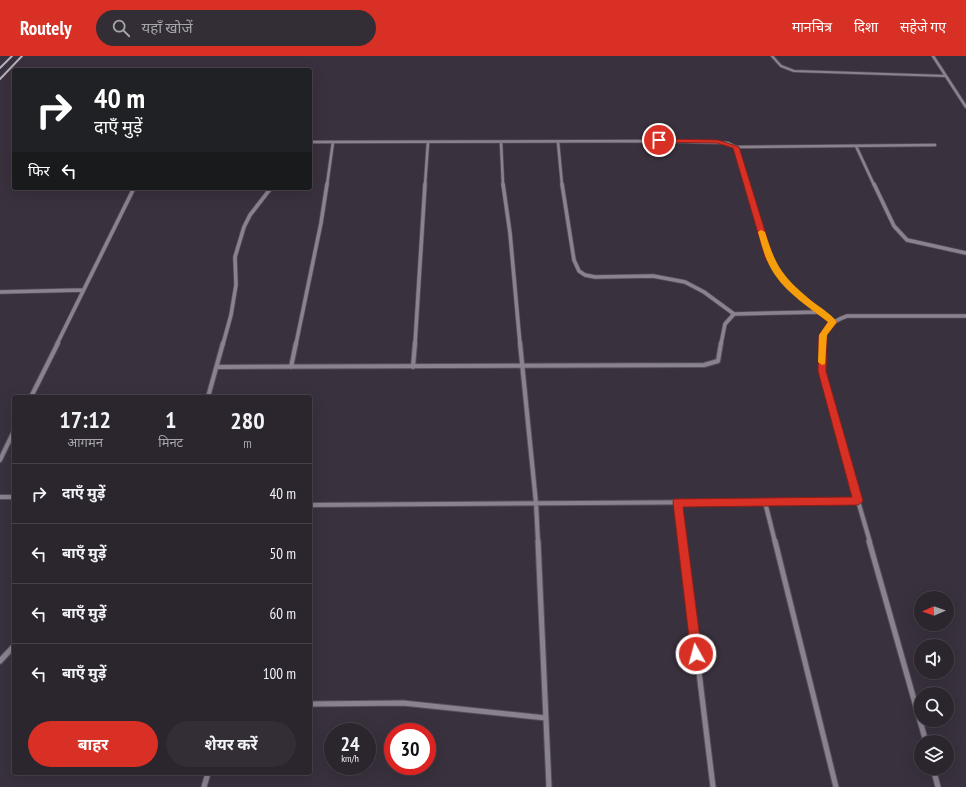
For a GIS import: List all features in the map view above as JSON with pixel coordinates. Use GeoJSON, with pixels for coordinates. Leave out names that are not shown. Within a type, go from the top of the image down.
{"type":"FeatureCollection","features":[{"type":"Feature","properties":{"kind":"street"},"geometry":{"type":"LineString","coordinates":[[934,56],[966,107]]}},
{"type":"Feature","properties":{"kind":"street"},"geometry":{"type":"LineString","coordinates":[[312,142],[718,142],[736,147],[935,145]]}},
{"type":"Feature","properties":{"kind":"street"},"geometry":{"type":"LineString","coordinates":[[291,367],[321,223],[334,142]]}},
{"type":"Feature","properties":{"kind":"street"},"geometry":{"type":"LineString","coordinates":[[413,367],[428,142]]}},
{"type":"Feature","properties":{"kind":"street"},"geometry":{"type":"LineString","coordinates":[[501,142],[503,183],[510,233],[536,503],[549,787]]}},
{"type":"Feature","properties":{"kind":"street"},"geometry":{"type":"LineString","coordinates":[[558,142],[564,202],[574,260],[579,271],[585,275],[595,277],[668,278],[684,282],[697,288],[734,314],[821,312]]}},
{"type":"Feature","properties":{"kind":"street"},"geometry":{"type":"LineString","coordinates":[[856,146],[894,226],[901,236],[907,240],[966,253]]}},
{"type":"Feature","properties":{"kind":"street"},"geometry":{"type":"LineString","coordinates":[[736,147],[769,257],[778,274],[791,288],[833,322]]}},
{"type":"Feature","properties":{"kind":"street"},"geometry":{"type":"LineString","coordinates":[[32,395],[133,190]]}},
{"type":"Feature","properties":{"kind":"street"},"geometry":{"type":"LineString","coordinates":[[209,395],[231,315],[236,285],[235,257],[244,226],[250,215],[269,190]]}},
{"type":"Feature","properties":{"kind":"street"},"geometry":{"type":"LineString","coordinates":[[0,292],[83,290]]}},
{"type":"Feature","properties":{"kind":"street"},"geometry":{"type":"LineString","coordinates":[[217,367],[522,367],[704,365],[718,361],[722,349],[722,330],[726,321],[734,314]]}},
{"type":"Feature","properties":{"kind":"street"},"geometry":{"type":"LineString","coordinates":[[924,735],[822,371],[823,335],[833,322],[847,316],[966,316]]}},
{"type":"Feature","properties":{"kind":"street"},"geometry":{"type":"LineString","coordinates":[[0,460],[12,436]]}},
{"type":"Feature","properties":{"kind":"street"},"geometry":{"type":"LineString","coordinates":[[0,497],[12,497]]}},
{"type":"Feature","properties":{"kind":"street"},"geometry":{"type":"LineString","coordinates":[[312,505],[858,501]]}},
{"type":"Feature","properties":{"kind":"street"},"geometry":{"type":"LineString","coordinates":[[678,502],[713,787]]}},
{"type":"Feature","properties":{"kind":"street"},"geometry":{"type":"LineString","coordinates":[[765,502],[836,787]]}},
{"type":"Feature","properties":{"kind":"street"},"geometry":{"type":"LineString","coordinates":[[0,661],[12,648]]}},
{"type":"Feature","properties":{"kind":"street"},"geometry":{"type":"LineString","coordinates":[[312,704],[403,704],[546,718]]}},
{"type":"Feature","properties":{"kind":"street"},"geometry":{"type":"LineString","coordinates":[[204,787],[207,775]]}},
{"type":"Feature","properties":{"kind":"street"},"geometry":{"type":"LineString","coordinates":[[935,775],[938,787]]}},
{"type":"Feature","properties":{"kind":"lane"},"geometry":{"type":"LineString","coordinates":[[772,56],[777,64],[784,68],[794,70],[946,76]]}},
{"type":"Feature","properties":{"kind":"railway"},"geometry":{"type":"LineString","coordinates":[[0,68],[12,56]]}},
{"type":"Feature","properties":{"kind":"railway"},"geometry":{"type":"LineString","coordinates":[[0,79],[22,56]]}},
{"type":"Feature","properties":{"kind":"slow traffic"},"geometry":{"type":"LineString","coordinates":[[761,232],[769,257],[778,274],[791,288],[833,322],[823,335],[822,362]]}},
{"type":"Feature","properties":{"kind":"route"},"geometry":{"type":"LineString","coordinates":[[659,140],[718,142],[728,143],[736,147],[769,257],[778,274],[791,288],[833,322],[823,335],[822,371],[858,501],[678,502],[696,654]]}}]}
